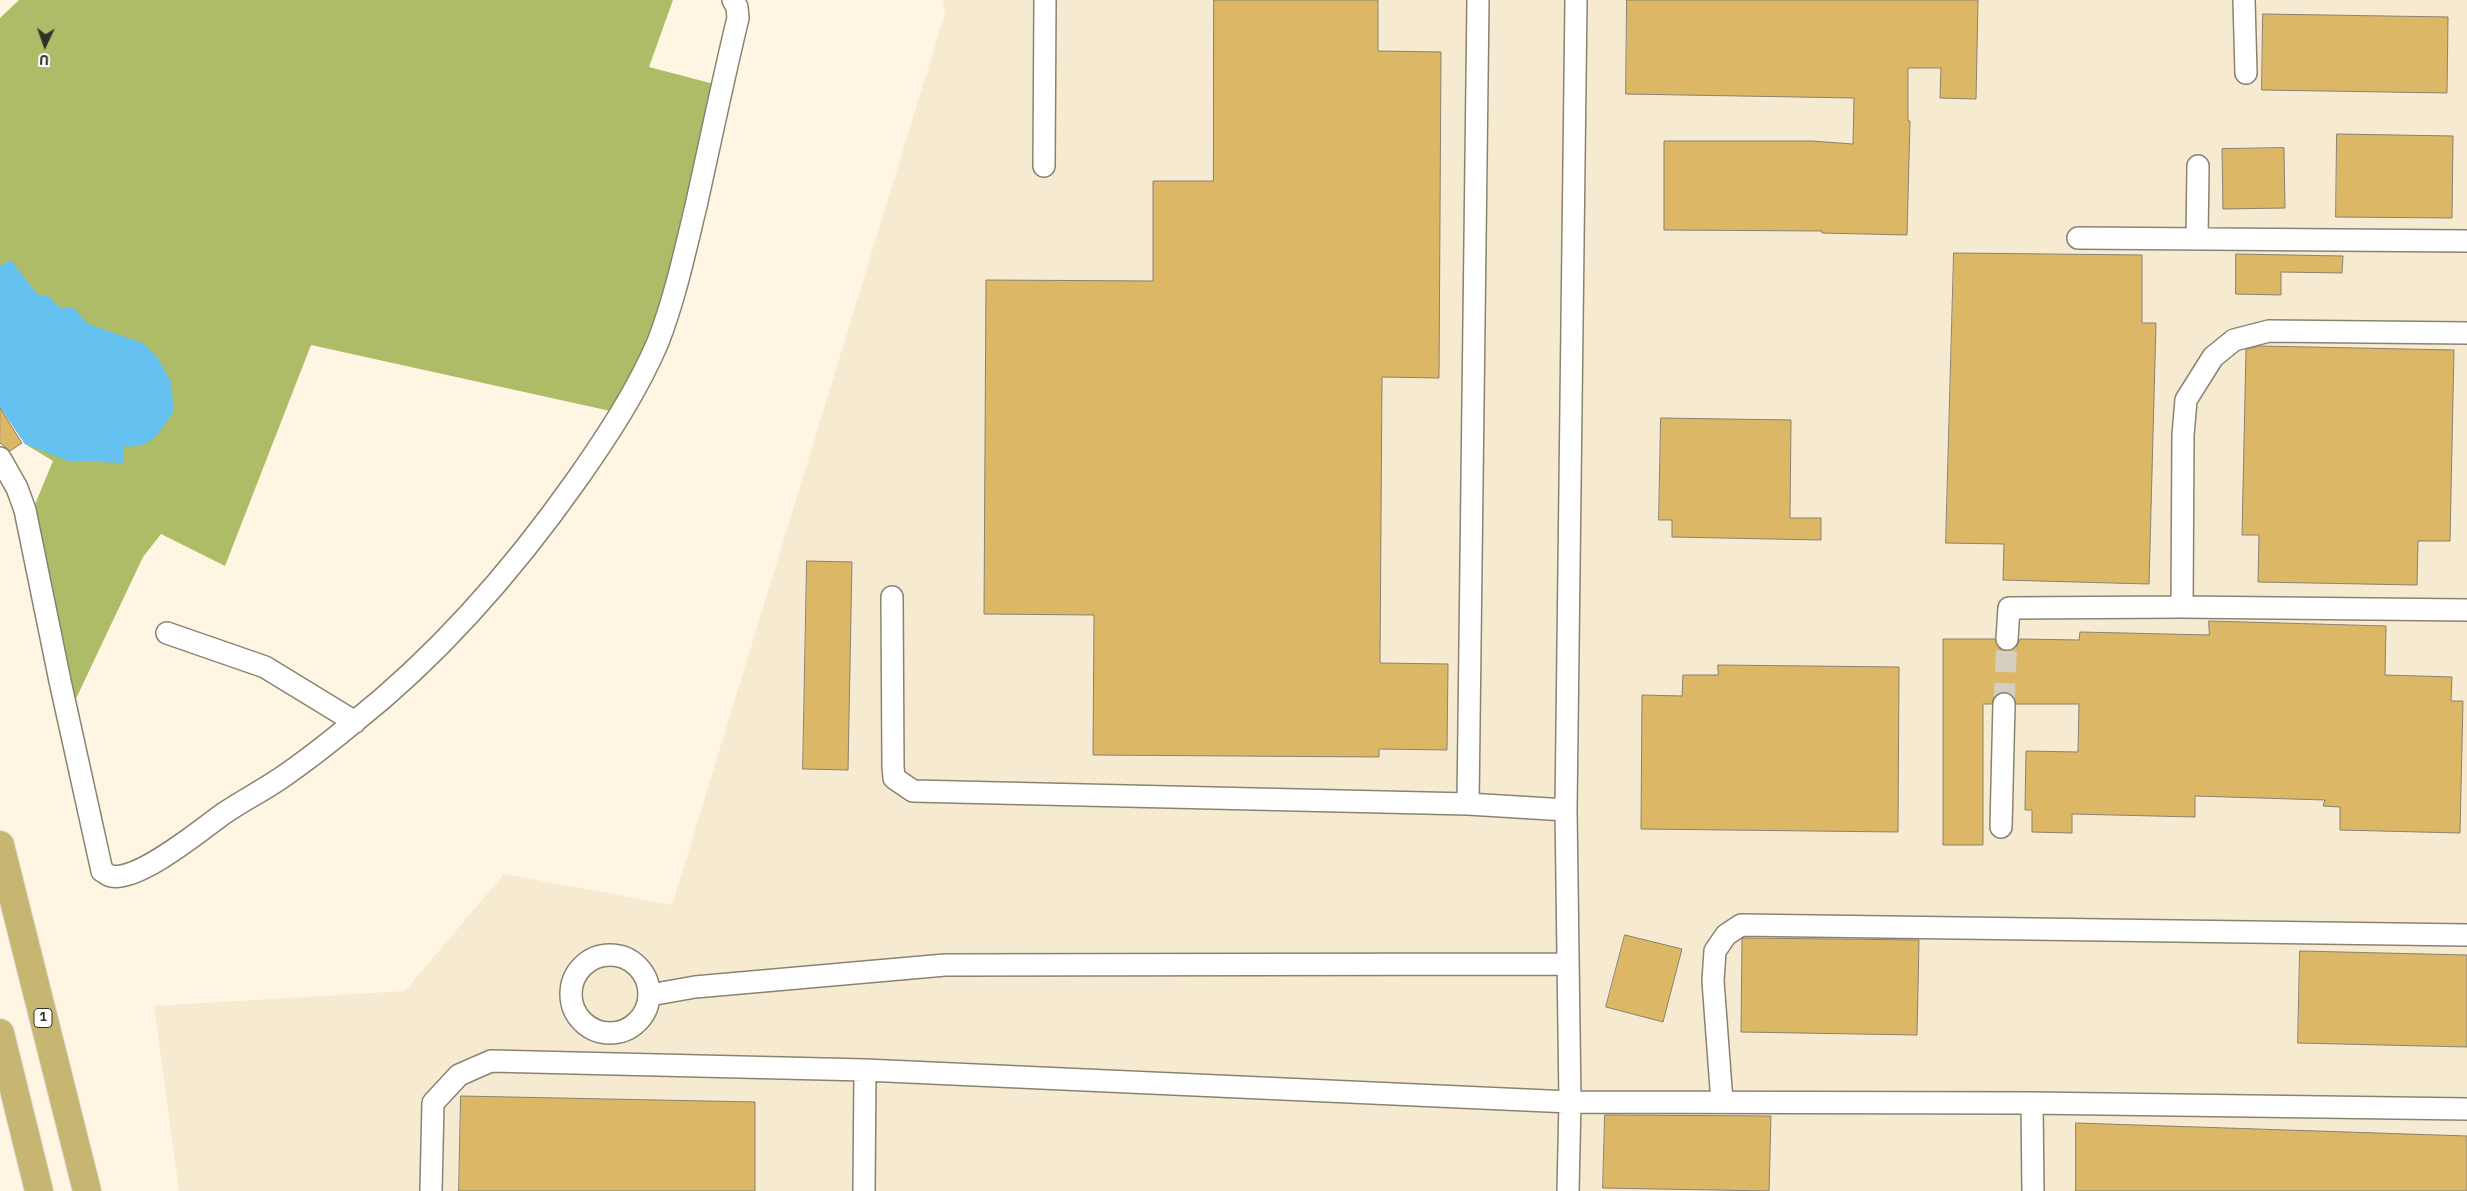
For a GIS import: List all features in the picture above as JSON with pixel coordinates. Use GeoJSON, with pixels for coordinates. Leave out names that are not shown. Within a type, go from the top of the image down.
{"type":"FeatureCollection","features":[{"type":"Feature","properties":{"kind":"highway","name":"1"},"geometry":{"type":"LineString","coordinates":[[0,844],[86,1191]]}},
{"type":"Feature","properties":{"kind":"highway"},"geometry":{"type":"LineString","coordinates":[[0,1033],[39,1191]]}},
{"type":"Feature","properties":{"kind":"street"},"geometry":{"type":"LineString","coordinates":[[0,458],[17,488],[25,510],[62,691],[102,870],[110,876],[125,876],[158,860],[229,811],[282,778],[355,722],[406,677],[469,615],[542,530],[620,417],[658,341],[685,255],[738,18],[734,0]]}},
{"type":"Feature","properties":{"kind":"street"},"geometry":{"type":"LineString","coordinates":[[1044,166],[1045,0]]}},
{"type":"Feature","properties":{"kind":"street"},"geometry":{"type":"LineString","coordinates":[[1468,804],[1478,0]]}},
{"type":"Feature","properties":{"kind":"street"},"geometry":{"type":"LineString","coordinates":[[1568,1191],[1570,1102],[1566,810],[1576,0]]}},
{"type":"Feature","properties":{"kind":"street"},"geometry":{"type":"LineString","coordinates":[[2244,0],[2246,73]]}},
{"type":"Feature","properties":{"kind":"street"},"geometry":{"type":"LineString","coordinates":[[2197,239],[2198,166]]}},
{"type":"Feature","properties":{"kind":"street"},"geometry":{"type":"LineString","coordinates":[[2078,238],[2467,240]]}},
{"type":"Feature","properties":{"kind":"street"},"geometry":{"type":"LineString","coordinates":[[2182,607],[2183,435],[2186,400],[2213,357],[2234,340],[2269,331],[2467,333]]}},
{"type":"Feature","properties":{"kind":"street"},"geometry":{"type":"LineString","coordinates":[[892,597],[892,767],[894,778],[913,791],[1468,804],[1566,810]]}},
{"type":"Feature","properties":{"kind":"street"},"geometry":{"type":"LineString","coordinates":[[2007,639],[2009,608],[2182,607],[2467,610]]}},
{"type":"Feature","properties":{"kind":"street"},"geometry":{"type":"LineString","coordinates":[[167,633],[265,667],[355,722]]}},
{"type":"Feature","properties":{"kind":"street"},"geometry":{"type":"LineString","coordinates":[[2001,827],[2004,704]]}},
{"type":"Feature","properties":{"kind":"street"},"geometry":{"type":"LineString","coordinates":[[1722,1102],[1713,981],[1716,951],[1726,935],[1741,925],[2467,935]]}},
{"type":"Feature","properties":{"kind":"street"},"geometry":{"type":"LineString","coordinates":[[650,995],[695,987],[945,965],[1568,964]]}},
{"type":"Feature","properties":{"kind":"street"},"geometry":{"type":"LineString","coordinates":[[431,1191],[433,1103],[459,1075],[491,1061],[865,1070],[1570,1102],[2032,1103],[2467,1109]]}},
{"type":"Feature","properties":{"kind":"street"},"geometry":{"type":"LineString","coordinates":[[864,1191],[865,1070]]}},
{"type":"Feature","properties":{"kind":"street"},"geometry":{"type":"LineString","coordinates":[[2032,1103],[2034,1191]]}},
{"type":"Feature","properties":{"kind":"shaded area"},"geometry":{"type":"Polygon","coordinates":[[[943,0],[2467,0],[2467,1191],[179,1191],[154,1006],[405,991],[504,874],[672,905],[945,13],[943,0]]]}},
{"type":"Feature","properties":{"kind":"green space"},"geometry":{"type":"Polygon","coordinates":[[[19,0],[673,0],[649,67],[714,84],[654,330],[615,412],[311,345],[225,566],[161,534],[143,557],[73,705],[33,509],[53,461],[25,444],[0,407],[0,18],[19,0]]]}},
{"type":"Feature","properties":{"kind":"water"},"geometry":{"type":"Polygon","coordinates":[[[11,260],[37,294],[48,296],[60,308],[74,308],[88,324],[143,343],[157,357],[171,382],[174,411],[154,438],[141,445],[133,447],[123,446],[124,463],[68,461],[25,444],[0,407],[0,266],[11,260]]]}},
{"type":"Feature","properties":{"kind":"building"},"geometry":{"type":"Polygon","coordinates":[[[1214,0],[1378,0],[1378,51],[1441,52],[1439,378],[1382,377],[1380,663],[1448,664],[1447,750],[1379,749],[1379,757],[1093,755],[1094,615],[984,614],[986,280],[1153,281],[1153,181],[1213,181],[1214,0]]]}},
{"type":"Feature","properties":{"kind":"building"},"geometry":{"type":"Polygon","coordinates":[[[1627,0],[1978,0],[1976,99],[1940,98],[1941,68],[1908,68],[1908,121],[1910,121],[1907,235],[1822,233],[1822,231],[1664,230],[1664,141],[1812,141],[1853,144],[1854,98],[1626,94],[1627,0]]]}},
{"type":"Feature","properties":{"kind":"building"},"geometry":{"type":"Polygon","coordinates":[[[2263,14],[2448,17],[2447,93],[2262,90],[2263,14]]]}},
{"type":"Feature","properties":{"kind":"building"},"geometry":{"type":"Polygon","coordinates":[[[2337,134],[2453,136],[2452,218],[2336,217],[2337,134]]]}},
{"type":"Feature","properties":{"kind":"building"},"geometry":{"type":"Polygon","coordinates":[[[2284,148],[2285,208],[2223,209],[2222,149],[2284,148]]]}},
{"type":"Feature","properties":{"kind":"building"},"geometry":{"type":"Polygon","coordinates":[[[1954,253],[2142,255],[2142,323],[2156,323],[2149,584],[2003,580],[2004,544],[1946,543],[1954,253]]]}},
{"type":"Feature","properties":{"kind":"building"},"geometry":{"type":"Polygon","coordinates":[[[2236,254],[2343,256],[2342,273],[2281,272],[2281,295],[2236,294],[2236,254]]]}},
{"type":"Feature","properties":{"kind":"building"},"geometry":{"type":"Polygon","coordinates":[[[2260,346],[2454,350],[2450,541],[2418,541],[2417,585],[2258,582],[2259,535],[2242,535],[2246,350],[2260,346]]]}},
{"type":"Feature","properties":{"kind":"building"},"geometry":{"type":"Polygon","coordinates":[[[0,408],[22,443],[10,451],[0,443],[0,408]]]}},
{"type":"Feature","properties":{"kind":"building"},"geometry":{"type":"Polygon","coordinates":[[[1661,418],[1791,420],[1790,518],[1821,518],[1821,540],[1672,537],[1672,520],[1659,520],[1661,418]]]}},
{"type":"Feature","properties":{"kind":"building"},"geometry":{"type":"Polygon","coordinates":[[[807,561],[852,562],[848,770],[803,769],[807,561]]]}},
{"type":"Feature","properties":{"kind":"building"},"geometry":{"type":"Polygon","coordinates":[[[2209,621],[2386,626],[2385,675],[2452,677],[2451,701],[2463,701],[2460,833],[2340,830],[2340,807],[2323,806],[2325,800],[2195,796],[2195,817],[2072,814],[2072,833],[2032,832],[2032,810],[2025,810],[2026,751],[2078,752],[2079,704],[2016,704],[2011,694],[2004,692],[1994,697],[1992,704],[1983,704],[1983,845],[1943,845],[1943,639],[1995,639],[2000,649],[2007,651],[2017,646],[2020,639],[2079,640],[2080,632],[2209,635],[2209,621]]]}},
{"type":"Feature","properties":{"kind":"building"},"geometry":{"type":"Polygon","coordinates":[[[1718,665],[1899,667],[1898,832],[1641,829],[1642,695],[1682,696],[1683,675],[1718,675],[1718,665]]]}},
{"type":"Feature","properties":{"kind":"building"},"geometry":{"type":"Polygon","coordinates":[[[1625,935],[1682,949],[1663,1022],[1606,1007],[1625,935]]]}},
{"type":"Feature","properties":{"kind":"building"},"geometry":{"type":"Polygon","coordinates":[[[1742,939],[1919,940],[1917,1035],[1741,1032],[1742,939]]]}},
{"type":"Feature","properties":{"kind":"building"},"geometry":{"type":"Polygon","coordinates":[[[2300,951],[2467,955],[2467,1047],[2298,1043],[2300,951]]]}},
{"type":"Feature","properties":{"kind":"building"},"geometry":{"type":"Polygon","coordinates":[[[461,1096],[755,1102],[755,1191],[459,1191],[461,1096]]]}},
{"type":"Feature","properties":{"kind":"building"},"geometry":{"type":"Polygon","coordinates":[[[1605,1115],[1771,1116],[1769,1191],[1603,1188],[1605,1115]]]}},
{"type":"Feature","properties":{"kind":"building"},"geometry":{"type":"Polygon","coordinates":[[[2076,1123],[2467,1136],[2467,1191],[2076,1191],[2076,1123]]]}},
{"type":"Feature","properties":{"kind":"tunnel"},"geometry":{"type":"LineString","coordinates":[[2004,704],[2007,639]]}}]}
